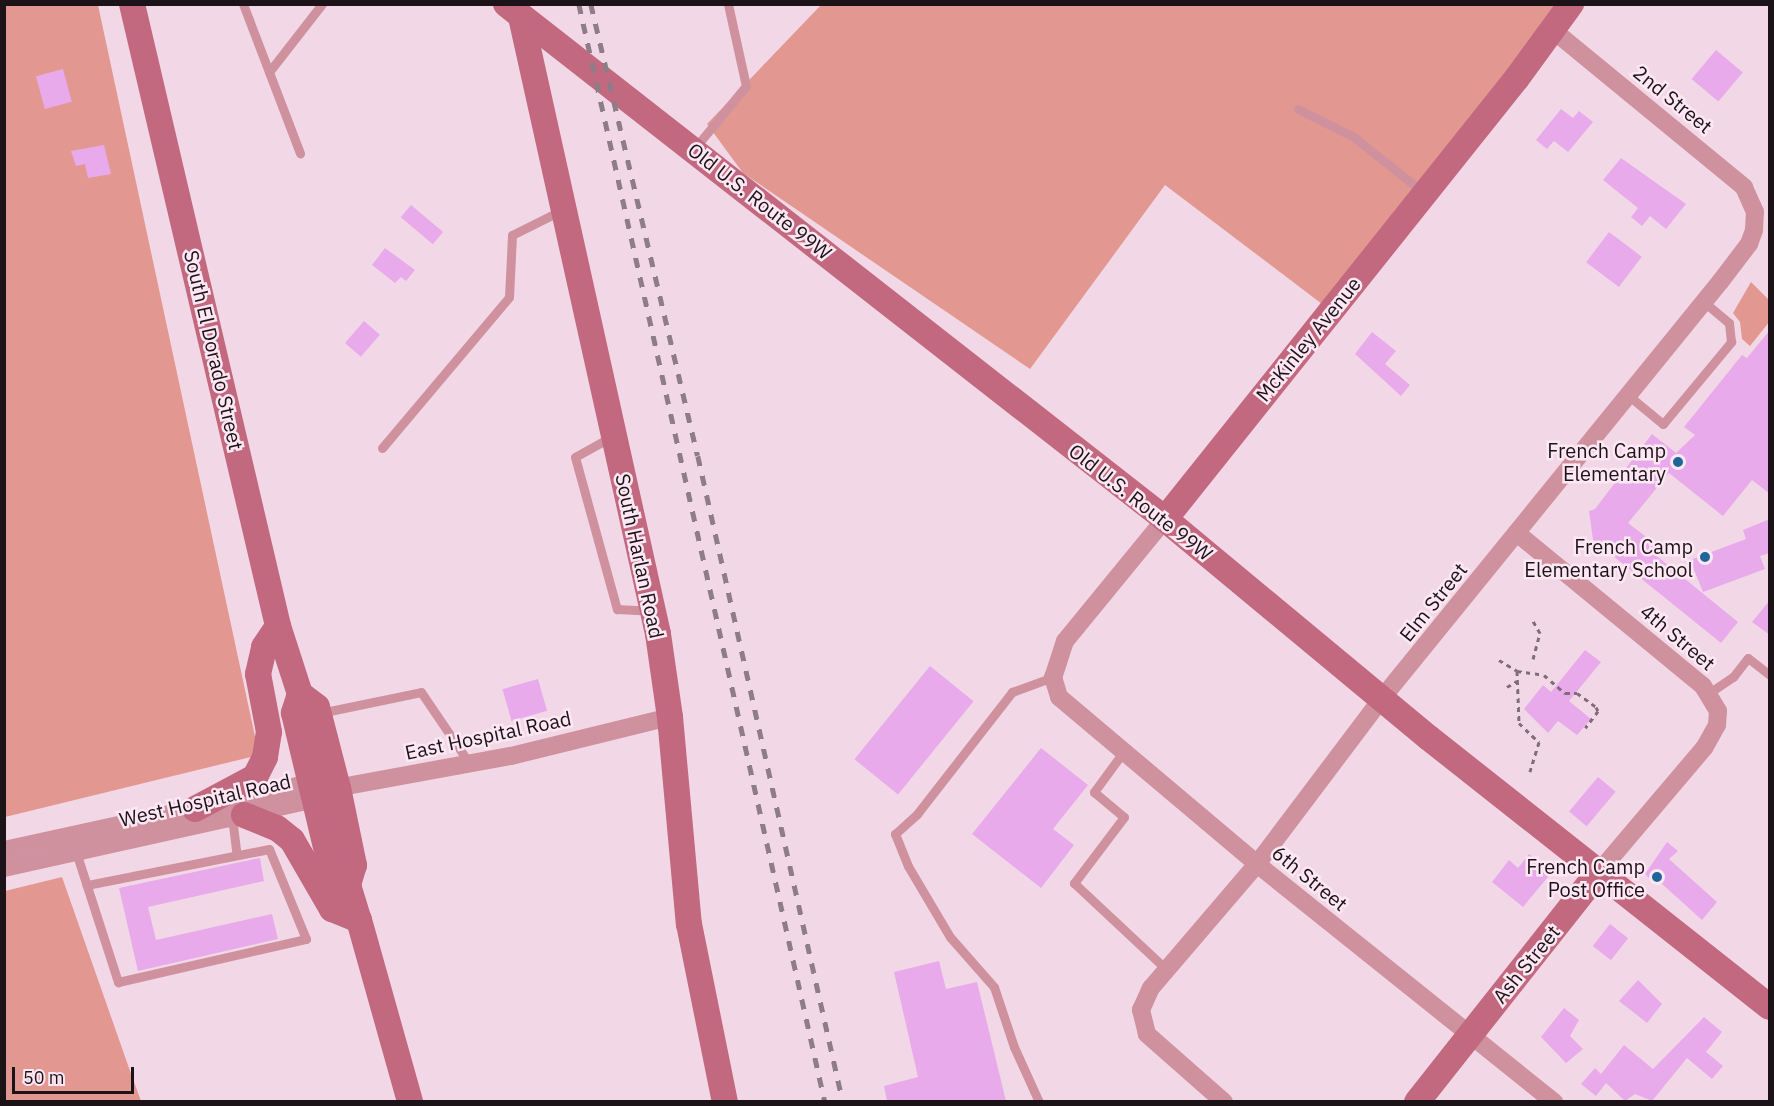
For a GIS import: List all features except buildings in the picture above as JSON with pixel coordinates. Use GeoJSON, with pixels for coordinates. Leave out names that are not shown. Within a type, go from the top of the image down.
{"type":"FeatureCollection","features":[{"type":"Feature","properties":{"kind":"main road","name":"South El Dorado Street"},"geometry":{"type":"LineString","coordinates":[[132,4],[278,626],[300,694],[316,707],[318,713],[332,872],[348,885],[410,1101]]}},
{"type":"Feature","properties":{"kind":"main road","name":"McKinley Avenue"},"geometry":{"type":"LineString","coordinates":[[1165,519],[1425,193],[1571,4]]}},
{"type":"Feature","properties":{"kind":"main road","name":"Old U.S. Route 99W"},"geometry":{"type":"LineString","coordinates":[[514,10],[1165,519],[1601,876],[1770,1007]]}},
{"type":"Feature","properties":{"kind":"main road","name":"South Harlan Road"},"geometry":{"type":"LineString","coordinates":[[514,10],[564,209],[653,611],[670,717],[689,924],[725,1101]]}},
{"type":"Feature","properties":{"kind":"main road"},"geometry":{"type":"LineString","coordinates":[[195,809],[255,777],[264,757],[269,732],[258,674],[264,647],[278,626]]}},
{"type":"Feature","properties":{"kind":"main road","name":"South El Dorado Street"},"geometry":{"type":"LineString","coordinates":[[300,694],[294,713],[326,790]]}},
{"type":"Feature","properties":{"kind":"main road"},"geometry":{"type":"LineString","coordinates":[[238,816],[277,828],[292,840],[332,909],[359,920]]}},
{"type":"Feature","properties":{"kind":"main road","name":"Ash Street"},"geometry":{"type":"LineString","coordinates":[[1417,1101],[1473,1037],[1601,876]]}},
{"type":"Feature","properties":{"kind":"main road","name":"Ash Street"},"geometry":{"type":"LineString","coordinates":[[1428,1101],[1473,1037]]}},
{"type":"Feature","properties":{"kind":"street","name":"2nd Street"},"geometry":{"type":"LineString","coordinates":[[1553,30],[1732,177],[1743,187],[1755,212]]}},
{"type":"Feature","properties":{"kind":"street","name":"Elm Street"},"geometry":{"type":"LineString","coordinates":[[1224,1101],[1159,1047],[1141,1019],[1151,988],[1257,864],[1383,697],[1518,534],[1704,302],[1749,244],[1755,212]]}},
{"type":"Feature","properties":{"kind":"street","name":"McKinley Avenue"},"geometry":{"type":"LineString","coordinates":[[1053,677],[1055,662],[1065,641],[1165,519]]}},
{"type":"Feature","properties":{"kind":"street","name":"4th Street"},"geometry":{"type":"LineString","coordinates":[[1518,534],[1709,693],[1718,711]]}},
{"type":"Feature","properties":{"kind":"street","name":"6th Street"},"geometry":{"type":"LineString","coordinates":[[1053,677],[1059,697],[1257,864],[1554,1101]]}},
{"type":"Feature","properties":{"kind":"street","name":"Ash Street"},"geometry":{"type":"LineString","coordinates":[[1601,876],[1704,748],[1717,725],[1718,711]]}},
{"type":"Feature","properties":{"kind":"street","name":"East Hospital Road"},"geometry":{"type":"LineString","coordinates":[[326,790],[469,763],[670,717]]}},
{"type":"Feature","properties":{"kind":"street","name":"West Hospital Road"},"geometry":{"type":"LineString","coordinates":[[4,850],[297,786],[326,790]]}},
{"type":"Feature","properties":{"kind":"street","name":"West Hospital Road"},"geometry":{"type":"LineString","coordinates":[[4,868],[301,802],[326,790]]}},
{"type":"Feature","properties":{"kind":"lane"},"geometry":{"type":"LineString","coordinates":[[243,4],[300,153]]}},
{"type":"Feature","properties":{"kind":"lane"},"geometry":{"type":"LineString","coordinates":[[269,72],[322,4]]}},
{"type":"Feature","properties":{"kind":"lane"},"geometry":{"type":"LineString","coordinates":[[694,149],[746,86],[728,4]]}},
{"type":"Feature","properties":{"kind":"lane"},"geometry":{"type":"LineString","coordinates":[[1298,109],[1354,137],[1425,193]]}},
{"type":"Feature","properties":{"kind":"lane"},"geometry":{"type":"LineString","coordinates":[[382,448],[509,297],[512,235],[564,209]]}},
{"type":"Feature","properties":{"kind":"lane"},"geometry":{"type":"LineString","coordinates":[[1629,396],[1663,424],[1731,342],[1729,323],[1704,302]]}},
{"type":"Feature","properties":{"kind":"lane"},"geometry":{"type":"LineString","coordinates":[[614,435],[575,457],[617,609],[653,611]]}},
{"type":"Feature","properties":{"kind":"lane"},"geometry":{"type":"LineString","coordinates":[[1709,693],[1733,677],[1748,658],[1770,675]]}},
{"type":"Feature","properties":{"kind":"lane"},"geometry":{"type":"LineString","coordinates":[[1039,1101],[1014,1047],[994,987],[950,937],[908,866],[895,834],[916,814],[1012,692],[1053,677]]}},
{"type":"Feature","properties":{"kind":"lane"},"geometry":{"type":"LineString","coordinates":[[318,713],[421,692],[469,763]]}},
{"type":"Feature","properties":{"kind":"lane"},"geometry":{"type":"LineString","coordinates":[[1124,751],[1094,792],[1124,817],[1074,883],[1167,970]]}},
{"type":"Feature","properties":{"kind":"lane"},"geometry":{"type":"LineString","coordinates":[[237,855],[238,816]]}},
{"type":"Feature","properties":{"kind":"lane"},"geometry":{"type":"LineString","coordinates":[[76,852],[118,982],[306,939],[269,849],[87,885]]}},
{"type":"Feature","properties":{"kind":"path"},"geometry":{"type":"LineString","coordinates":[[1533,621],[1540,633],[1533,659]]}},
{"type":"Feature","properties":{"kind":"path"},"geometry":{"type":"LineString","coordinates":[[1500,660],[1517,670],[1544,675],[1565,693],[1577,693],[1596,707],[1598,711],[1585,728]]}},
{"type":"Feature","properties":{"kind":"path"},"geometry":{"type":"LineString","coordinates":[[1517,670],[1518,723],[1539,742],[1530,772]]}},
{"type":"Feature","properties":{"kind":"path"},"geometry":{"type":"LineString","coordinates":[[1507,687],[1517,681]]}},
{"type":"Feature","properties":{"kind":"shaded area"},"geometry":{"type":"Polygon","coordinates":[[[4,5],[98,5],[259,755],[5,817],[4,5]]]}},
{"type":"Feature","properties":{"kind":"shaded area"},"geometry":{"type":"Polygon","coordinates":[[[821,5],[1564,5],[1322,304],[1165,185],[1030,369],[743,173],[707,124],[821,5]]]}},
{"type":"Feature","properties":{"kind":"shaded area"},"geometry":{"type":"Polygon","coordinates":[[[1751,282],[1769,300],[1770,321],[1750,346],[1742,339],[1740,322],[1733,313],[1751,282]]]}},
{"type":"Feature","properties":{"kind":"shaded area"},"geometry":{"type":"Polygon","coordinates":[[[62,877],[141,1101],[5,1101],[5,891],[62,877]]]}},
{"type":"Feature","properties":{"kind":"railway"},"geometry":{"type":"LineString","coordinates":[[579,4],[825,1102]]}},
{"type":"Feature","properties":{"kind":"railway"},"geometry":{"type":"LineString","coordinates":[[591,4],[698,456],[843,1102]]}},
{"type":"Feature","properties":{"kind":"place","name":"French Camp Elementary"},"geometry":{"type":"Point","coordinates":[1678,462]}},
{"type":"Feature","properties":{"kind":"place","name":"French Camp Elementary School"},"geometry":{"type":"Point","coordinates":[1705,557]}},
{"type":"Feature","properties":{"kind":"place","name":"French Camp Post Office"},"geometry":{"type":"Point","coordinates":[1657,877]}}]}
